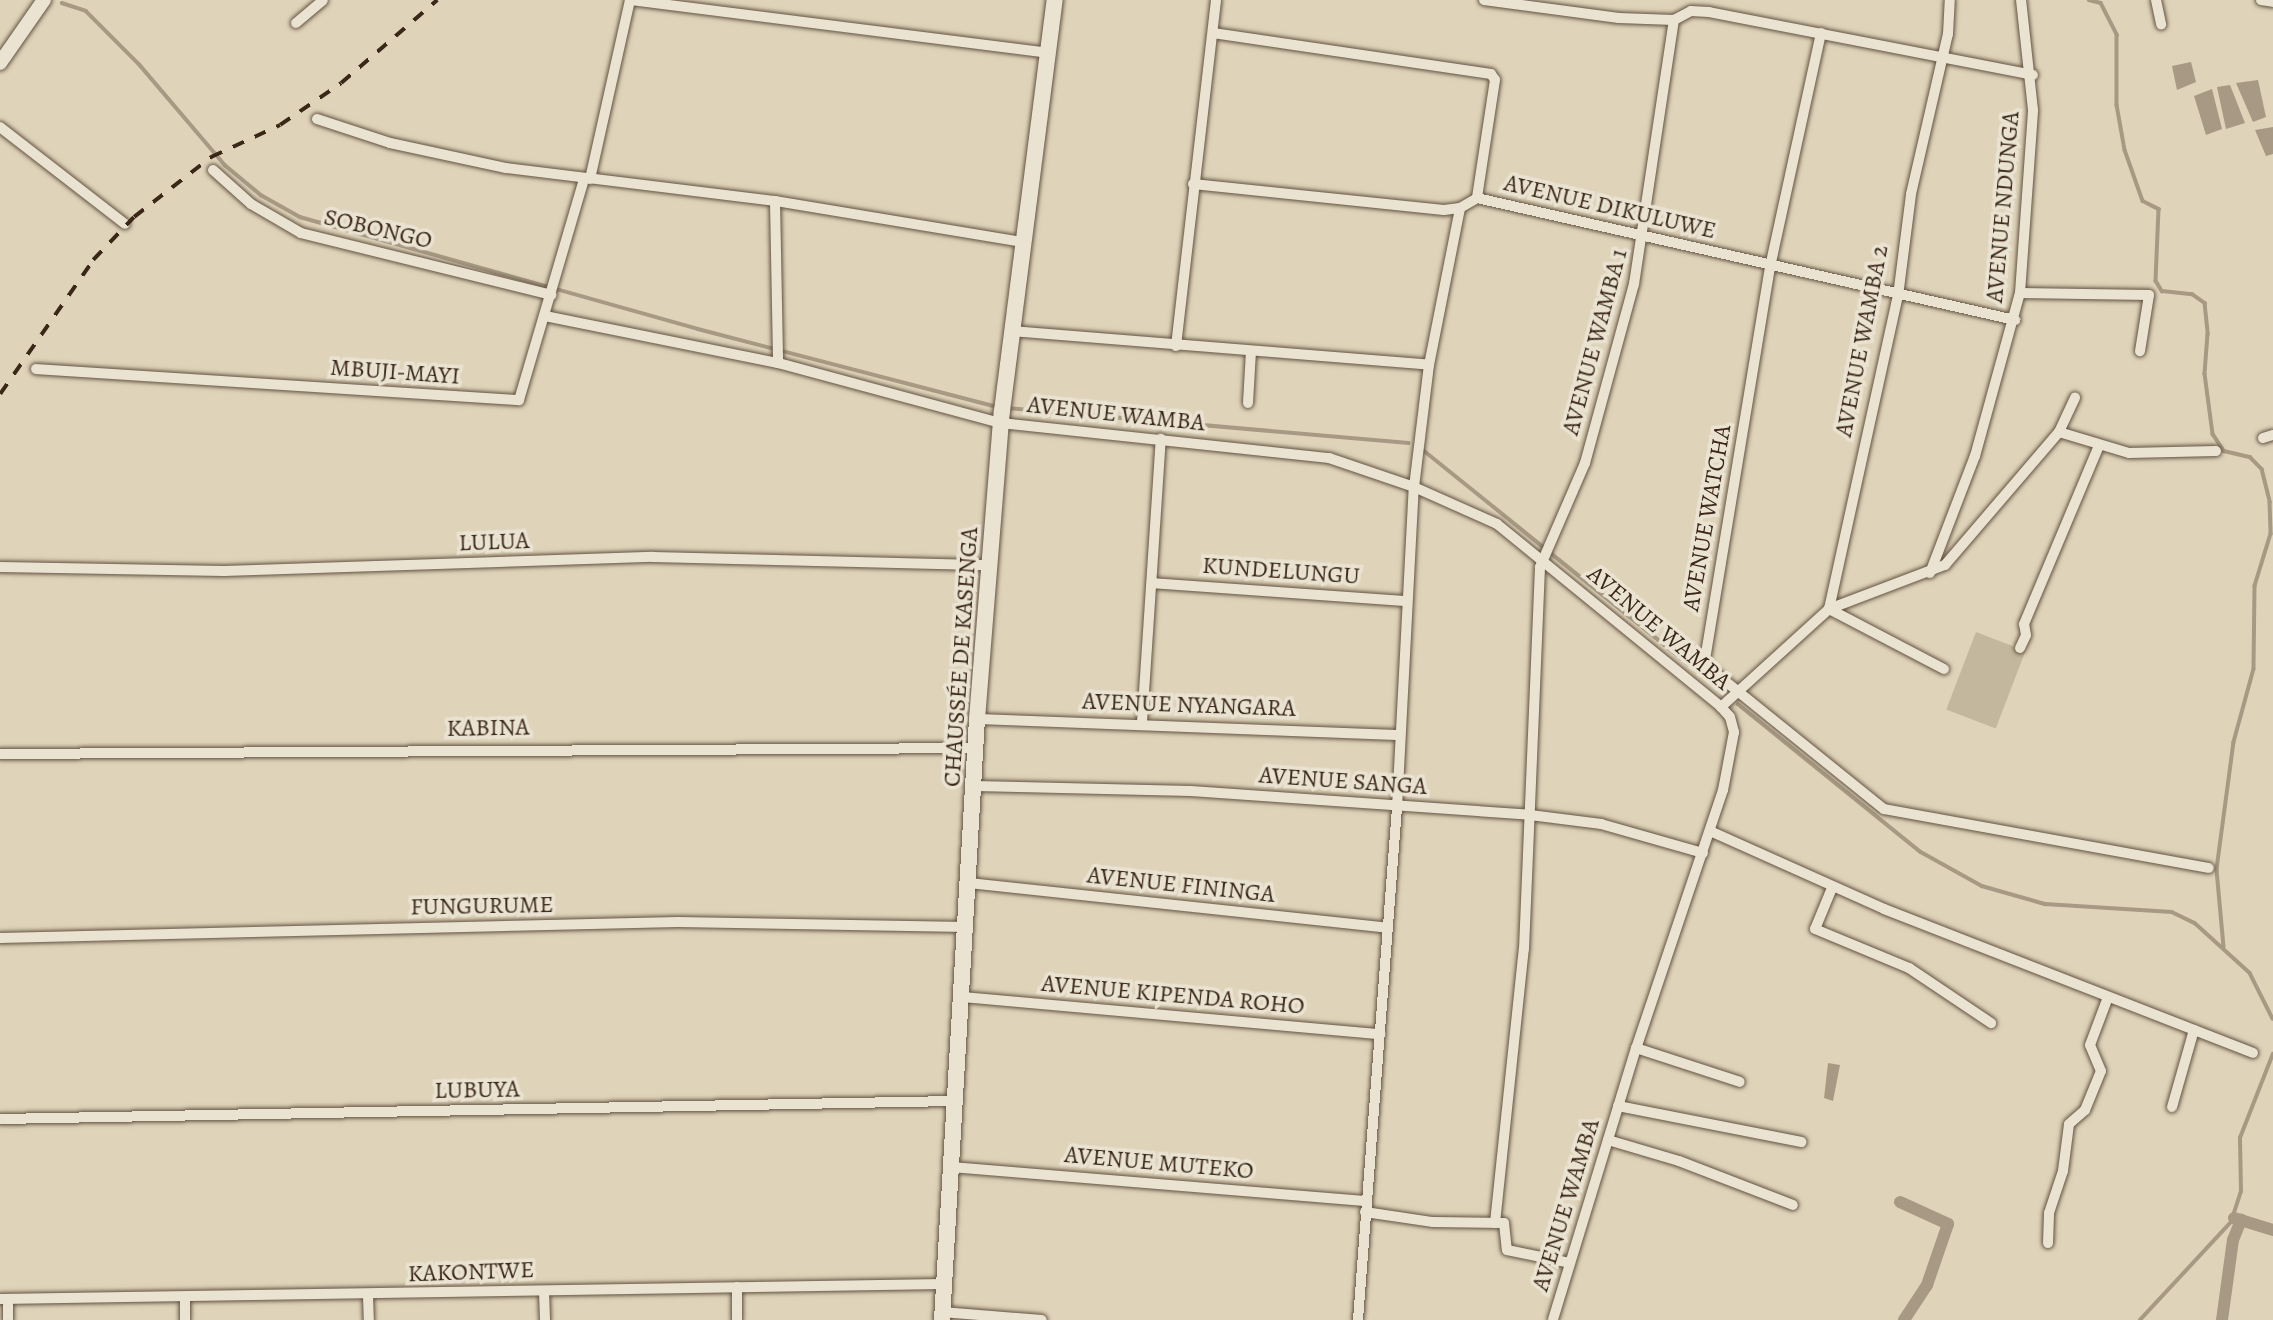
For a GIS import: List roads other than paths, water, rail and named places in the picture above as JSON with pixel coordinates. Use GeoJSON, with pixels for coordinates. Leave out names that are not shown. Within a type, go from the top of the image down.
{"type":"FeatureCollection","features":[{"type":"Feature","properties":{"kind":"main road","name":"CHAUSSÉE DE KASENGA"},"geometry":{"type":"LineString","coordinates":[[942,1316],[977,719],[1002,412],[1010,331],[1055,0]]}},
{"type":"Feature","properties":{"kind":"street"},"geometry":{"type":"LineString","coordinates":[[0,63],[44,0]]}},
{"type":"Feature","properties":{"kind":"street"},"geometry":{"type":"LineString","coordinates":[[296,23],[323,0]]}},
{"type":"Feature","properties":{"kind":"street"},"geometry":{"type":"LineString","coordinates":[[630,0],[1047,53]]}},
{"type":"Feature","properties":{"kind":"street","name":"MBUJI-MAYI"},"geometry":{"type":"LineString","coordinates":[[36,369],[519,400],[587,179],[630,0]]}},
{"type":"Feature","properties":{"kind":"street"},"geometry":{"type":"LineString","coordinates":[[1176,346],[1216,0]]}},
{"type":"Feature","properties":{"kind":"street"},"geometry":{"type":"LineString","coordinates":[[1484,0],[1580,16],[1674,20],[1691,11],[1709,12],[2033,75]]}},
{"type":"Feature","properties":{"kind":"street","name":"AVENUE WAMBA 2"},"geometry":{"type":"LineString","coordinates":[[1829,608],[1898,296],[1911,194],[1944,57],[1950,0]]}},
{"type":"Feature","properties":{"kind":"street","name":"AVENUE NDUNGA"},"geometry":{"type":"LineString","coordinates":[[1930,573],[1975,456],[2021,293],[2033,75],[2021,0]]}},
{"type":"Feature","properties":{"kind":"street"},"geometry":{"type":"LineString","coordinates":[[2156,0],[2161,23]]}},
{"type":"Feature","properties":{"kind":"street"},"geometry":{"type":"LineString","coordinates":[[2260,0],[2273,2]]}},
{"type":"Feature","properties":{"kind":"street","name":"AVENUE WAMBA 1"},"geometry":{"type":"LineString","coordinates":[[1546,551],[1585,463],[1644,238],[1674,20]]}},
{"type":"Feature","properties":{"kind":"street"},"geometry":{"type":"LineString","coordinates":[[1213,33],[1491,74],[1495,80],[1477,198]]}},
{"type":"Feature","properties":{"kind":"street","name":"AVENUE WATCHA"},"geometry":{"type":"LineString","coordinates":[[1821,33],[1770,267],[1703,661],[1707,669],[1741,692],[1884,809],[2209,868]]}},
{"type":"Feature","properties":{"kind":"street"},"geometry":{"type":"LineString","coordinates":[[317,119],[438,155],[587,179],[775,201],[1023,242]]}},
{"type":"Feature","properties":{"kind":"street"},"geometry":{"type":"LineString","coordinates":[[0,127],[125,224]]}},
{"type":"Feature","properties":{"kind":"street","name":"SOBONGO"},"geometry":{"type":"LineString","coordinates":[[214,170],[251,204],[301,233],[551,295]]}},
{"type":"Feature","properties":{"kind":"street"},"geometry":{"type":"LineString","coordinates":[[1193,184],[1460,208],[1429,365],[1414,487],[1398,735],[1397,807],[1358,1320]]}},
{"type":"Feature","properties":{"kind":"street","name":"AVENUE DIKULUWE"},"geometry":{"type":"LineString","coordinates":[[1460,208],[1477,198],[1770,267],[2015,320]]}},
{"type":"Feature","properties":{"kind":"street"},"geometry":{"type":"LineString","coordinates":[[775,201],[778,363]]}},
{"type":"Feature","properties":{"kind":"street"},"geometry":{"type":"LineString","coordinates":[[2021,293],[2149,295],[2140,351]]}},
{"type":"Feature","properties":{"kind":"street","name":"AVENUE WAMBA"},"geometry":{"type":"LineString","coordinates":[[545,316],[1002,412],[1161,439],[1313,454],[1414,487],[1485,517],[1546,551],[1721,707],[1732,721],[1733,744],[1710,831],[1636,1048],[1553,1320]]}},
{"type":"Feature","properties":{"kind":"street"},"geometry":{"type":"LineString","coordinates":[[1010,331],[1429,365]]}},
{"type":"Feature","properties":{"kind":"street"},"geometry":{"type":"LineString","coordinates":[[1248,403],[1251,351]]}},
{"type":"Feature","properties":{"kind":"street"},"geometry":{"type":"LineString","coordinates":[[1721,707],[1741,692],[1829,608],[1930,573],[1964,548],[2059,432],[2076,397]]}},
{"type":"Feature","properties":{"kind":"street"},"geometry":{"type":"LineString","coordinates":[[2059,432],[2099,446],[2146,454],[2216,451]]}},
{"type":"Feature","properties":{"kind":"street"},"geometry":{"type":"LineString","coordinates":[[1142,722],[1161,439]]}},
{"type":"Feature","properties":{"kind":"street"},"geometry":{"type":"LineString","coordinates":[[2020,648],[2026,635],[2024,624],[2099,446]]}},
{"type":"Feature","properties":{"kind":"street"},"geometry":{"type":"LineString","coordinates":[[1546,551],[1517,1031],[1495,1223],[1506,1224],[1507,1250],[1570,1263]]}},
{"type":"Feature","properties":{"kind":"street","name":"LULUA"},"geometry":{"type":"LineString","coordinates":[[0,567],[224,571],[653,557],[989,565]]}},
{"type":"Feature","properties":{"kind":"street","name":"KUNDELUNGU"},"geometry":{"type":"LineString","coordinates":[[1152,583],[1406,601]]}},
{"type":"Feature","properties":{"kind":"street"},"geometry":{"type":"LineString","coordinates":[[1829,608],[1944,669]]}},
{"type":"Feature","properties":{"kind":"street","name":"AVENUE NYANGARA"},"geometry":{"type":"LineString","coordinates":[[977,719],[1142,722],[1398,735]]}},
{"type":"Feature","properties":{"kind":"street","name":"KABINA"},"geometry":{"type":"LineString","coordinates":[[0,754],[976,748]]}},
{"type":"Feature","properties":{"kind":"street","name":"AVENUE SANGA"},"geometry":{"type":"LineString","coordinates":[[975,786],[1191,791],[1530,815],[1601,824],[1703,853]]}},
{"type":"Feature","properties":{"kind":"street"},"geometry":{"type":"LineString","coordinates":[[1710,831],[1832,888],[2253,1053]]}},
{"type":"Feature","properties":{"kind":"street","name":"AVENUE FININGA"},"geometry":{"type":"LineString","coordinates":[[969,883],[1388,928]]}},
{"type":"Feature","properties":{"kind":"street"},"geometry":{"type":"LineString","coordinates":[[1832,888],[1815,929],[1909,968],[1991,1023]]}},
{"type":"Feature","properties":{"kind":"street","name":"FUNGURUME"},"geometry":{"type":"LineString","coordinates":[[0,938],[678,922],[966,927]]}},
{"type":"Feature","properties":{"kind":"street"},"geometry":{"type":"LineString","coordinates":[[2048,1243],[2049,1213],[2063,1171],[2069,1124],[2085,1110],[2101,1071],[2090,1045],[2108,997]]}},
{"type":"Feature","properties":{"kind":"street","name":"AVENUE KIPENDA ROHO"},"geometry":{"type":"LineString","coordinates":[[962,998],[1380,1034]]}},
{"type":"Feature","properties":{"kind":"street"},"geometry":{"type":"LineString","coordinates":[[2172,1108],[2194,1030]]}},
{"type":"Feature","properties":{"kind":"street"},"geometry":{"type":"LineString","coordinates":[[1636,1048],[1741,1082]]}},
{"type":"Feature","properties":{"kind":"street","name":"LUBUYA"},"geometry":{"type":"LineString","coordinates":[[0,1119],[956,1101]]}},
{"type":"Feature","properties":{"kind":"street"},"geometry":{"type":"LineString","coordinates":[[1618,1106],[1802,1142]]}},
{"type":"Feature","properties":{"kind":"street"},"geometry":{"type":"LineString","coordinates":[[1608,1140],[1679,1161],[1793,1205]]}},
{"type":"Feature","properties":{"kind":"street","name":"AVENUE MUTEKO"},"geometry":{"type":"LineString","coordinates":[[950,1167],[1365,1206],[1433,1222],[1495,1223]]}},
{"type":"Feature","properties":{"kind":"street","name":"KAKONTWE"},"geometry":{"type":"LineString","coordinates":[[4,1299],[185,1299],[943,1284]]}},
{"type":"Feature","properties":{"kind":"street"},"geometry":{"type":"LineString","coordinates":[[737,1287],[737,1320]]}},
{"type":"Feature","properties":{"kind":"street"},"geometry":{"type":"LineString","coordinates":[[544,1291],[545,1320]]}},
{"type":"Feature","properties":{"kind":"street"},"geometry":{"type":"LineString","coordinates":[[368,1296],[369,1320]]}},
{"type":"Feature","properties":{"kind":"street"},"geometry":{"type":"LineString","coordinates":[[4,1299],[8,1320]]}},
{"type":"Feature","properties":{"kind":"street"},"geometry":{"type":"LineString","coordinates":[[185,1299],[185,1320]]}},
{"type":"Feature","properties":{"kind":"street"},"geometry":{"type":"LineString","coordinates":[[942,1316],[1042,1320]]}},
{"type":"Feature","properties":{"kind":"waterway"},"geometry":{"type":"LineString","coordinates":[[2089,0],[2101,3],[2117,35],[2117,105],[2125,150],[2143,201],[2159,209],[2156,281],[2162,291],[2192,294],[2205,303],[2208,334],[2205,374],[2213,434],[2224,451],[2250,457],[2262,469],[2270,502],[2271,534],[2255,586],[2254,669],[2234,742],[2217,870],[2224,947]]}},
{"type":"Feature","properties":{"kind":"waterway"},"geometry":{"type":"LineString","coordinates":[[62,3],[86,11],[139,64],[225,165],[261,195],[300,217],[698,329],[997,407]]}},
{"type":"Feature","properties":{"kind":"waterway"},"geometry":{"type":"LineString","coordinates":[[1008,408],[1408,443]]}},
{"type":"Feature","properties":{"kind":"waterway"},"geometry":{"type":"LineString","coordinates":[[1422,449],[1721,690]]}},
{"type":"Feature","properties":{"kind":"waterway"},"geometry":{"type":"LineString","coordinates":[[1738,704],[1921,852],[1982,886],[2045,904],[2172,912],[2195,923],[2250,973],[2273,1019]]}},
{"type":"Feature","properties":{"kind":"waterway"},"geometry":{"type":"LineString","coordinates":[[2140,1320],[2231,1222],[2241,1192],[2240,1138],[2273,1054]]}},
{"type":"Feature","properties":{"kind":"waterway"},"geometry":{"type":"LineString","coordinates":[[1900,1202],[1948,1224],[1927,1285],[1904,1320]]}},
{"type":"Feature","properties":{"kind":"waterway"},"geometry":{"type":"LineString","coordinates":[[2234,1218],[2273,1230]]}},
{"type":"Feature","properties":{"kind":"waterway"},"geometry":{"type":"LineString","coordinates":[[2222,1320],[2233,1240],[2241,1220]]}},
{"type":"Feature","properties":{"kind":"railway"},"geometry":{"type":"LineString","coordinates":[[0,394],[93,260],[134,217],[211,157],[280,125],[341,83],[437,0]]}}]}
